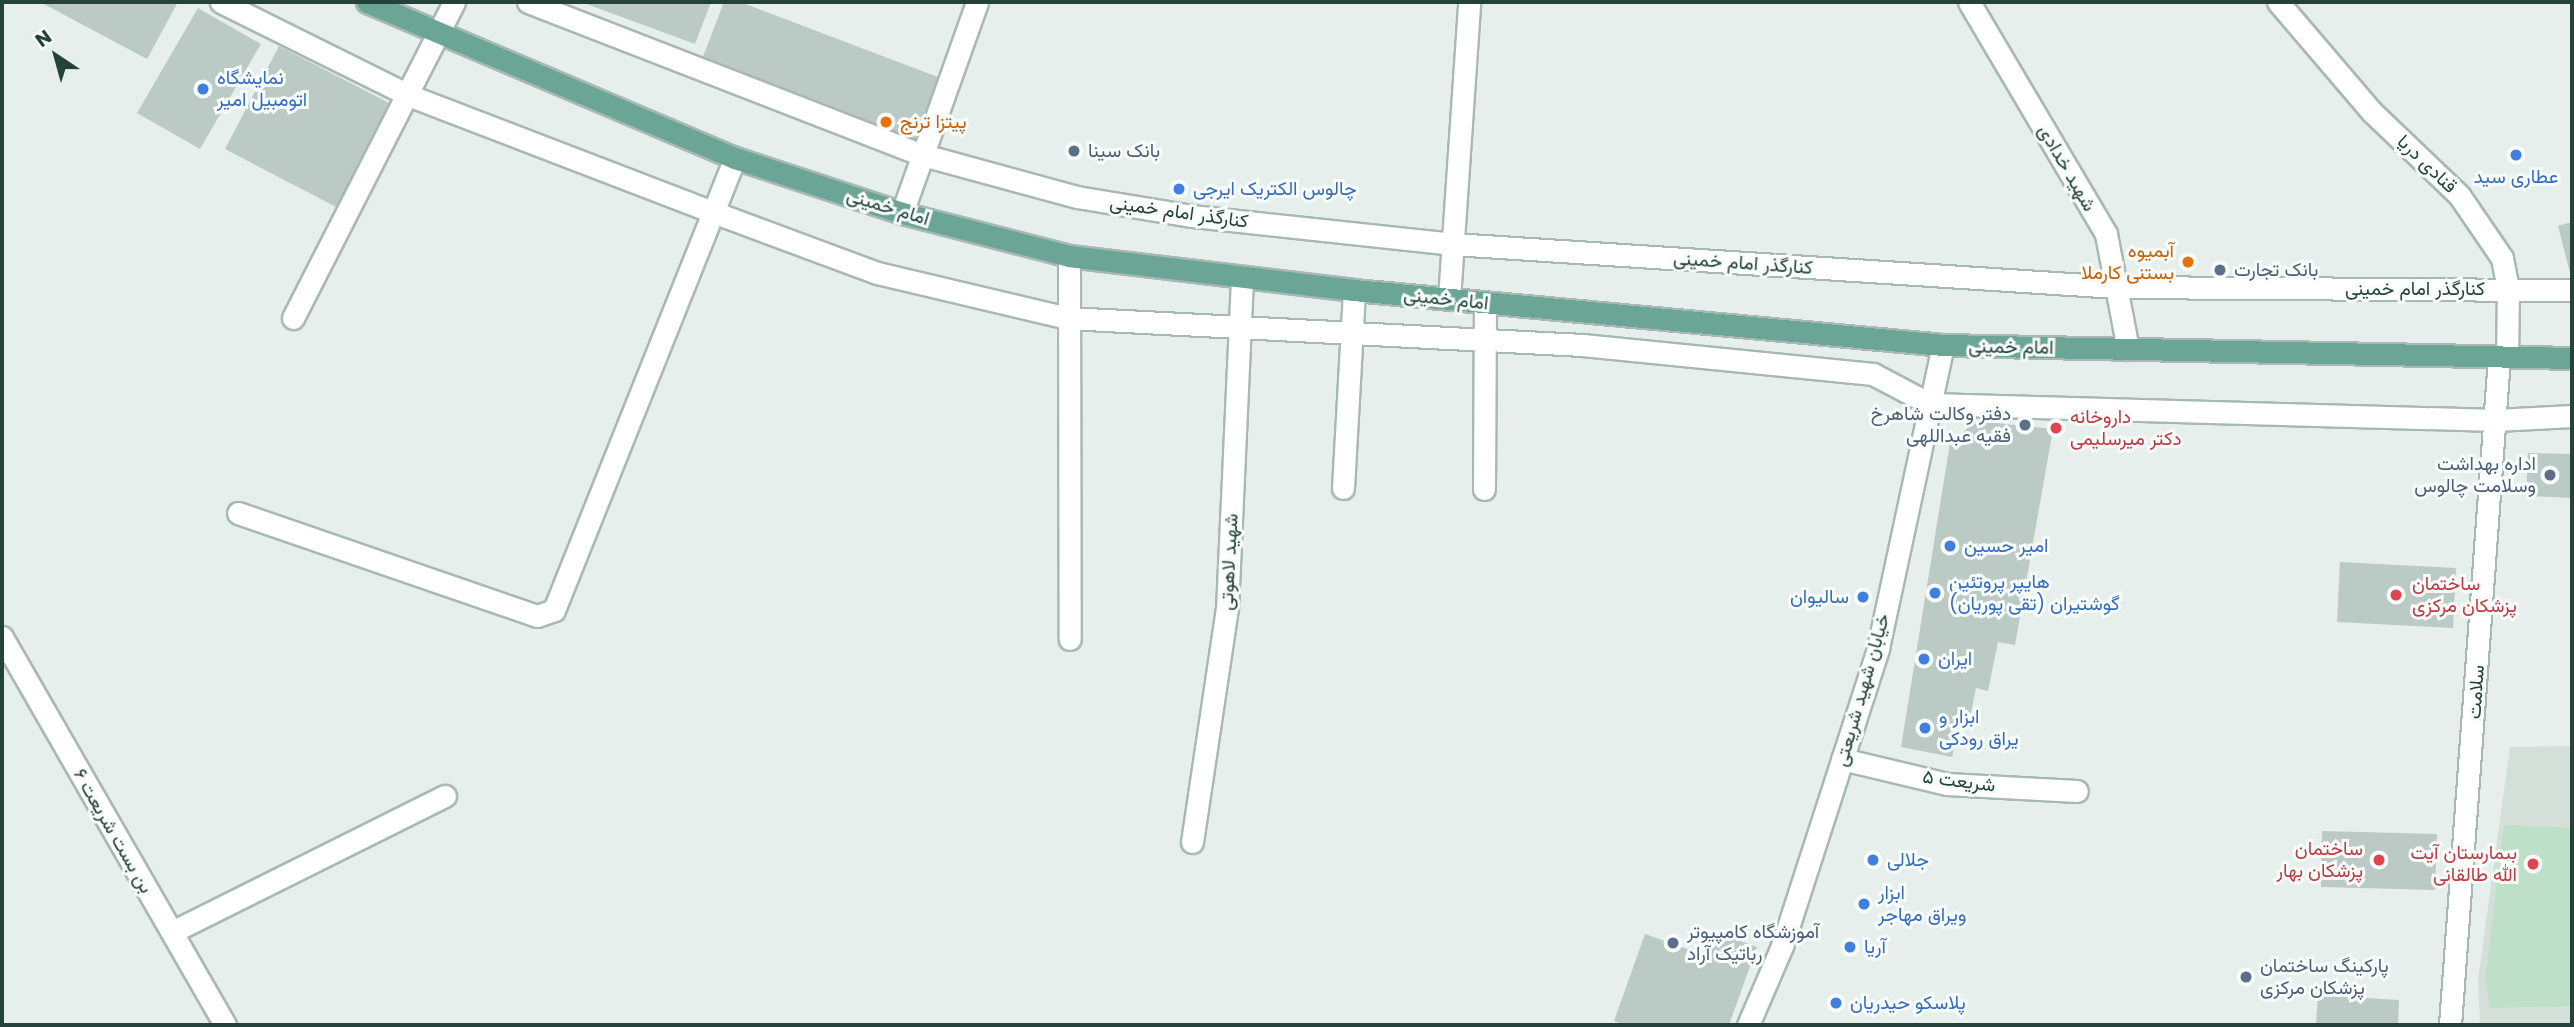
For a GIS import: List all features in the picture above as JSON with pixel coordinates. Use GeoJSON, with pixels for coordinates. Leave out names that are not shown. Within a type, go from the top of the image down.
{"type":"FeatureCollection","features":[{"type":"Feature","properties":{"kind":"main road","name":"امام خمینی"},"geometry":{"type":"LineString","coordinates":[[367,2],[437,34],[735,158],[902,213],[1069,256],[1242,279],[1942,345],[2572,358]]}},
{"type":"Feature","properties":{"kind":"street"},"geometry":{"type":"LineString","coordinates":[[222,2],[408,95],[713,212],[877,273],[1067,318],[1348,335],[1583,345],[1873,374],[1930,404],[2497,420],[2572,416]]}},
{"type":"Feature","properties":{"kind":"street"},"geometry":{"type":"LineString","coordinates":[[293,318],[454,2]]}},
{"type":"Feature","properties":{"kind":"street","name":"کنارگذر امام خمینی"},"geometry":{"type":"LineString","coordinates":[[528,2],[923,155],[1077,197],[1192,216],[1453,244],[2116,287],[2572,290]]}},
{"type":"Feature","properties":{"kind":"street"},"geometry":{"type":"LineString","coordinates":[[902,213],[977,2]]}},
{"type":"Feature","properties":{"kind":"street"},"geometry":{"type":"LineString","coordinates":[[1449,299],[1469,2]]}},
{"type":"Feature","properties":{"kind":"street","name":"شهید خدادی"},"geometry":{"type":"LineString","coordinates":[[1969,2],[2106,234],[2128,349]]}},
{"type":"Feature","properties":{"kind":"street","name":"قنادی دریا"},"geometry":{"type":"LineString","coordinates":[[2278,2],[2372,112],[2459,195],[2502,258],[2508,289],[2503,357]]}},
{"type":"Feature","properties":{"kind":"street"},"geometry":{"type":"LineString","coordinates":[[238,513],[537,616],[555,610],[735,158]]}},
{"type":"Feature","properties":{"kind":"street"},"geometry":{"type":"LineString","coordinates":[[1069,256],[1067,318],[1070,639]]}},
{"type":"Feature","properties":{"kind":"street","name":"شهید لاهوتی"},"geometry":{"type":"LineString","coordinates":[[1192,842],[1227,609],[1242,279]]}},
{"type":"Feature","properties":{"kind":"street"},"geometry":{"type":"LineString","coordinates":[[1343,488],[1348,335],[1353,290]]}},
{"type":"Feature","properties":{"kind":"street"},"geometry":{"type":"LineString","coordinates":[[1484,489],[1482,340],[1485,303]]}},
{"type":"Feature","properties":{"kind":"street","name":"خیابان شهید شریعتی"},"geometry":{"type":"LineString","coordinates":[[1748,1025],[1782,946],[1878,648],[1942,345]]}},
{"type":"Feature","properties":{"kind":"street","name":"سلامت"},"geometry":{"type":"LineString","coordinates":[[2450,1025],[2503,357]]}},
{"type":"Feature","properties":{"kind":"street","name":"بن بست شریعت ۶"},"geometry":{"type":"LineString","coordinates":[[2,637],[225,1025]]}},
{"type":"Feature","properties":{"kind":"street","name":"شریعت ۵"},"geometry":{"type":"LineString","coordinates":[[1842,759],[1947,783],[2077,791]]}},
{"type":"Feature","properties":{"kind":"street"},"geometry":{"type":"LineString","coordinates":[[172,932],[445,796]]}},
{"type":"Feature","properties":{"kind":"shaded area","name":"بیمارستان آیت الله طالقانی"},"geometry":{"type":"Polygon","coordinates":[[[2572,746],[2572,1025],[2480,1025],[2478,980],[2510,747],[2572,746]]]}},
{"type":"Feature","properties":{"kind":"green space","name":"بیمارستان آیت الله طالقانی"},"geometry":{"type":"Polygon","coordinates":[[[2504,825],[2572,828],[2572,1006],[2490,1008],[2485,980],[2504,825]]]}},
{"type":"Feature","properties":{"kind":"building"},"geometry":{"type":"Polygon","coordinates":[[[40,2],[178,2],[147,59],[40,2]]]}},
{"type":"Feature","properties":{"kind":"building"},"geometry":{"type":"Polygon","coordinates":[[[581,2],[711,2],[695,44],[581,2]]]}},
{"type":"Feature","properties":{"kind":"building"},"geometry":{"type":"Polygon","coordinates":[[[724,2],[740,2],[943,79],[919,141],[702,59],[724,2]]]}},
{"type":"Feature","properties":{"kind":"building"},"geometry":{"type":"Polygon","coordinates":[[[198,8],[261,44],[200,149],[137,113],[198,8]]]}},
{"type":"Feature","properties":{"kind":"building"},"geometry":{"type":"Polygon","coordinates":[[[279,46],[393,105],[338,208],[225,149],[279,46]]]}},
{"type":"Feature","properties":{"kind":"building"},"geometry":{"type":"Polygon","coordinates":[[[2572,222],[2572,277],[2571,277],[2558,226],[2572,222]]]}},
{"type":"Feature","properties":{"kind":"building"},"geometry":{"type":"Polygon","coordinates":[[[1976,421],[2053,429],[2015,645],[1998,642],[1988,691],[1976,688],[1970,718],[1961,716],[1952,757],[1901,747],[1950,443],[1976,421]]]}},
{"type":"Feature","properties":{"kind":"building","name":"اداره بهداشت وسلامت چالوس"},"geometry":{"type":"Polygon","coordinates":[[[2528,453],[2572,454],[2572,498],[2526,496],[2528,453]]]}},
{"type":"Feature","properties":{"kind":"building","name":"ساختمان پزشکان مرکزی"},"geometry":{"type":"Polygon","coordinates":[[[2340,562],[2456,568],[2453,628],[2337,622],[2340,562]]]}},
{"type":"Feature","properties":{"kind":"building","name":"ساختمان پزشکان بهار"},"geometry":{"type":"Polygon","coordinates":[[[2322,831],[2437,834],[2435,890],[2321,887],[2322,831]]]}},
{"type":"Feature","properties":{"kind":"building"},"geometry":{"type":"Polygon","coordinates":[[[1712,931],[1757,947],[1729,1025],[1625,1025],[1614,1021],[1645,934],[1704,955],[1712,931]]]}},
{"type":"Feature","properties":{"kind":"building"},"geometry":{"type":"Polygon","coordinates":[[[2318,995],[2399,1000],[2398,1025],[2316,1025],[2318,995]]]}},
{"type":"Feature","properties":{"kind":"place","name":"نمایشگاه اتومبیل امیر"},"geometry":{"type":"Point","coordinates":[203,89]}},
{"type":"Feature","properties":{"kind":"place","name":"پیتزا ترنج"},"geometry":{"type":"Point","coordinates":[886,122]}},
{"type":"Feature","properties":{"kind":"place","name":"بانک سینا"},"geometry":{"type":"Point","coordinates":[1074,151]}},
{"type":"Feature","properties":{"kind":"place","name":"عطاری سید"},"geometry":{"type":"Point","coordinates":[2516,155]}},
{"type":"Feature","properties":{"kind":"place","name":"چالوس الکتریک ایرجی"},"geometry":{"type":"Point","coordinates":[1179,189]}},
{"type":"Feature","properties":{"kind":"place","name":"آبمیوه بستنی کارملا"},"geometry":{"type":"Point","coordinates":[2188,262]}},
{"type":"Feature","properties":{"kind":"place","name":"بانک تجارت"},"geometry":{"type":"Point","coordinates":[2220,270]}},
{"type":"Feature","properties":{"kind":"place","name":"دفتر وکالت شاهرخ فقیه عبداللهی"},"geometry":{"type":"Point","coordinates":[2025,425]}},
{"type":"Feature","properties":{"kind":"place","name":"داروخانه دکتر میرسلیمی"},"geometry":{"type":"Point","coordinates":[2056,428]}},
{"type":"Feature","properties":{"kind":"place","name":"اداره بهداشت وسلامت چالوس"},"geometry":{"type":"Point","coordinates":[2550,475]}},
{"type":"Feature","properties":{"kind":"place","name":"امیر حسین"},"geometry":{"type":"Point","coordinates":[1950,546]}},
{"type":"Feature","properties":{"kind":"place","name":"هایپر پروتئین گوشتیران (تقی پوریان)"},"geometry":{"type":"Point","coordinates":[1935,593]}},
{"type":"Feature","properties":{"kind":"place","name":"ساختمان پزشکان مرکزی"},"geometry":{"type":"Point","coordinates":[2396,595]}},
{"type":"Feature","properties":{"kind":"place","name":"سالیوان"},"geometry":{"type":"Point","coordinates":[1863,597]}},
{"type":"Feature","properties":{"kind":"place","name":"ایران"},"geometry":{"type":"Point","coordinates":[1924,659]}},
{"type":"Feature","properties":{"kind":"place","name":"ابزار و یراق رودکی"},"geometry":{"type":"Point","coordinates":[1925,728]}},
{"type":"Feature","properties":{"kind":"place","name":"جلالی"},"geometry":{"type":"Point","coordinates":[1873,860]}},
{"type":"Feature","properties":{"kind":"place","name":"ساختمان پزشکان بهار"},"geometry":{"type":"Point","coordinates":[2379,860]}},
{"type":"Feature","properties":{"kind":"place","name":"بیمارستان آیت الله طالقانی"},"geometry":{"type":"Point","coordinates":[2533,864]}},
{"type":"Feature","properties":{"kind":"place","name":"ابزار ویراق مهاجر"},"geometry":{"type":"Point","coordinates":[1864,904]}},
{"type":"Feature","properties":{"kind":"place","name":"آموزشگاه کامپیوتر رباتیک آراد"},"geometry":{"type":"Point","coordinates":[1673,943]}},
{"type":"Feature","properties":{"kind":"place","name":"آریا"},"geometry":{"type":"Point","coordinates":[1850,947]}},
{"type":"Feature","properties":{"kind":"place","name":"پارکینگ ساختمان پزشکان مرکزی"},"geometry":{"type":"Point","coordinates":[2246,977]}},
{"type":"Feature","properties":{"kind":"place","name":"پلاسکو حیدریان"},"geometry":{"type":"Point","coordinates":[1836,1003]}}]}
